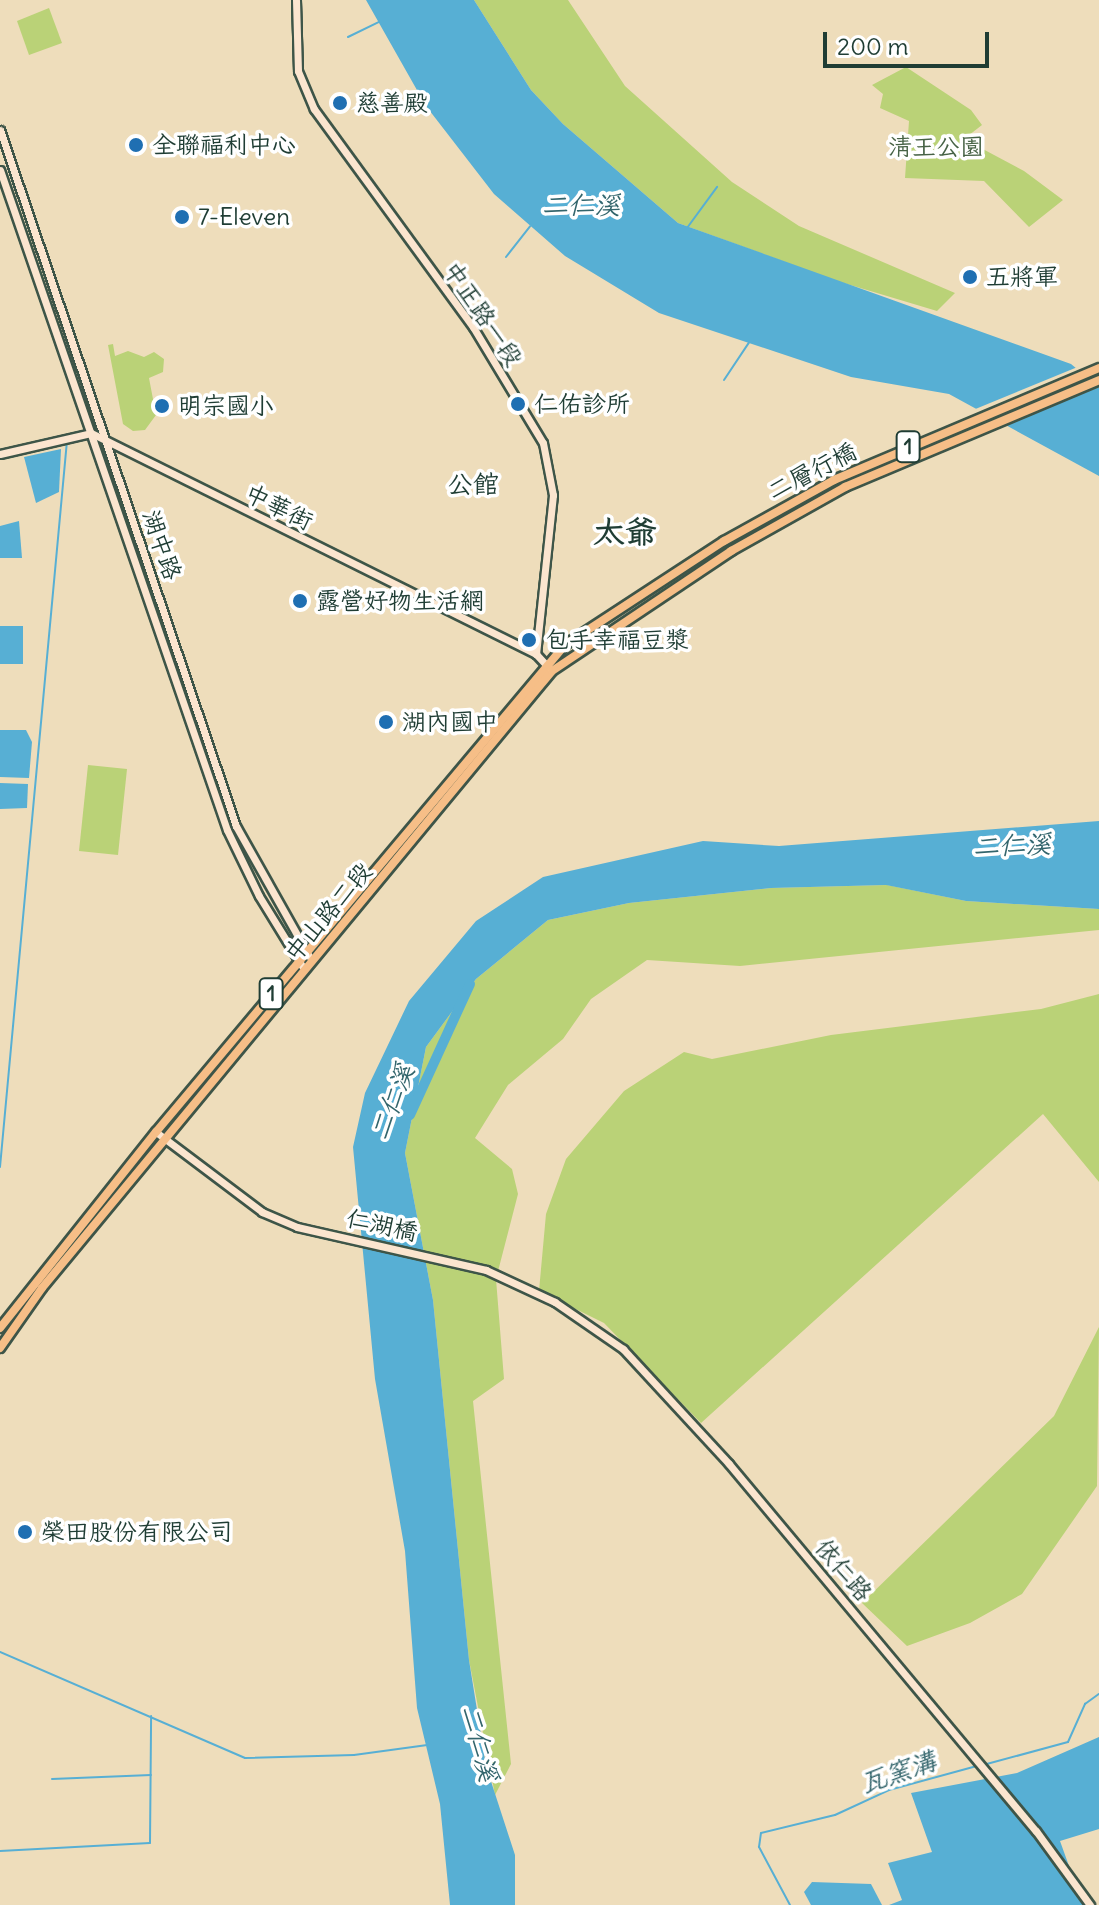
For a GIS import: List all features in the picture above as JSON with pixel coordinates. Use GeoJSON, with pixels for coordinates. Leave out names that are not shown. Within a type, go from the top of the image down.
{"type":"FeatureCollection","features":[{"type":"Feature","properties":{"kind":"main road","name":"二層行橋"},"geometry":{"type":"LineString","coordinates":[[724,541],[842,476],[1099,368]]}},
{"type":"Feature","properties":{"kind":"main road","name":"二層行橋"},"geometry":{"type":"LineString","coordinates":[[731,551],[853,484],[1099,380]]}},
{"type":"Feature","properties":{"kind":"main road","name":"中山路二段"},"geometry":{"type":"LineString","coordinates":[[0,1328],[156,1132],[544,663],[605,617],[724,541]]}},
{"type":"Feature","properties":{"kind":"main road","name":"中山路二段"},"geometry":{"type":"LineString","coordinates":[[0,1348],[42,1288],[552,671],[731,551]]}},
{"type":"Feature","properties":{"kind":"street","name":"中正路一段"},"geometry":{"type":"LineString","coordinates":[[296,0],[298,71],[314,109],[338,148],[473,327],[543,443],[553,495],[536,654]]}},
{"type":"Feature","properties":{"kind":"street","name":"湖中路"},"geometry":{"type":"LineString","coordinates":[[0,130],[236,826],[306,953],[314,960]]}},
{"type":"Feature","properties":{"kind":"street","name":"湖中路"},"geometry":{"type":"LineString","coordinates":[[0,170],[227,830],[298,962],[306,969]]}},
{"type":"Feature","properties":{"kind":"street","name":"中華街"},"geometry":{"type":"LineString","coordinates":[[91,433],[107,444],[536,654]]}},
{"type":"Feature","properties":{"kind":"street"},"geometry":{"type":"LineString","coordinates":[[0,454],[91,433]]}},
{"type":"Feature","properties":{"kind":"street"},"geometry":{"type":"LineString","coordinates":[[536,654],[552,671]]}},
{"type":"Feature","properties":{"kind":"street","name":"仁湖橋"},"geometry":{"type":"LineString","coordinates":[[156,1132],[262,1212],[297,1227],[468,1264],[537,1293]]}},
{"type":"Feature","properties":{"kind":"street","name":"依仁路"},"geometry":{"type":"LineString","coordinates":[[537,1293],[611,1339],[666,1390],[995,1781],[1090,1905]]}},
{"type":"Feature","properties":{"kind":"green space"},"geometry":{"type":"Polygon","coordinates":[[[474,0],[568,0],[625,86],[732,182],[799,226],[955,293],[937,311],[837,281],[678,223],[563,124],[531,90],[474,0]]]}},
{"type":"Feature","properties":{"kind":"green space"},"geometry":{"type":"Polygon","coordinates":[[[49,8],[62,43],[29,55],[17,21],[49,8]]]}},
{"type":"Feature","properties":{"kind":"green space","name":"清王公園"},"geometry":{"type":"Polygon","coordinates":[[[906,67],[971,110],[982,125],[964,139],[1024,171],[1063,200],[1029,227],[984,181],[905,178],[909,121],[880,108],[883,94],[872,85],[906,67]]]}},
{"type":"Feature","properties":{"kind":"green space"},"geometry":{"type":"Polygon","coordinates":[[[113,344],[115,356],[128,351],[144,357],[154,352],[164,359],[163,372],[149,378],[156,415],[145,430],[133,431],[123,424],[108,345],[113,344]]]}},
{"type":"Feature","properties":{"kind":"green space"},"geometry":{"type":"Polygon","coordinates":[[[88,765],[127,769],[118,855],[79,851],[88,765]]]}},
{"type":"Feature","properties":{"kind":"green space"},"geometry":{"type":"Polygon","coordinates":[[[887,885],[966,901],[1099,909],[1099,930],[740,966],[647,960],[591,999],[563,1039],[508,1085],[475,1138],[512,1169],[518,1194],[496,1279],[504,1379],[473,1401],[511,1764],[495,1795],[469,1660],[433,1300],[405,1153],[426,1047],[476,979],[548,920],[629,903],[771,888],[887,885]]]}},
{"type":"Feature","properties":{"kind":"green space"},"geometry":{"type":"Polygon","coordinates":[[[1099,994],[1099,1182],[1043,1114],[701,1423],[604,1323],[539,1291],[546,1214],[566,1159],[624,1091],[684,1052],[712,1059],[831,1035],[1041,1009],[1099,994]]]}},
{"type":"Feature","properties":{"kind":"green space"},"geometry":{"type":"Polygon","coordinates":[[[1099,1327],[1097,1486],[1022,1594],[970,1623],[907,1646],[862,1603],[1054,1416],[1099,1327]]]}},
{"type":"Feature","properties":{"kind":"water","name":"二仁溪"},"geometry":{"type":"Polygon","coordinates":[[[366,0],[474,0],[531,90],[563,124],[678,223],[1071,364],[1099,387],[1099,476],[949,394],[851,377],[659,313],[565,256],[494,194],[426,106],[366,0]]]}},
{"type":"Feature","properties":{"kind":"water"},"geometry":{"type":"Polygon","coordinates":[[[61,449],[59,492],[36,503],[24,457],[61,449]]]}},
{"type":"Feature","properties":{"kind":"water"},"geometry":{"type":"Polygon","coordinates":[[[19,521],[22,558],[0,558],[0,526],[19,521]]]}},
{"type":"Feature","properties":{"kind":"water"},"geometry":{"type":"Polygon","coordinates":[[[0,626],[23,626],[23,664],[0,664],[0,626]]]}},
{"type":"Feature","properties":{"kind":"water"},"geometry":{"type":"Polygon","coordinates":[[[0,730],[26,730],[32,742],[29,778],[0,777],[0,730]]]}},
{"type":"Feature","properties":{"kind":"water"},"geometry":{"type":"Polygon","coordinates":[[[0,783],[28,784],[27,808],[0,809],[0,783]]]}},
{"type":"Feature","properties":{"kind":"water","name":"二仁溪"},"geometry":{"type":"Polygon","coordinates":[[[1099,821],[1099,909],[966,901],[886,885],[771,888],[629,903],[548,920],[476,979],[426,1047],[405,1153],[433,1300],[469,1660],[486,1766],[515,1855],[515,1905],[450,1905],[440,1804],[417,1708],[405,1551],[375,1379],[353,1147],[365,1093],[409,1001],[476,921],[543,877],[703,841],[779,846],[1099,821]]]}},
{"type":"Feature","properties":{"kind":"water"},"geometry":{"type":"Polygon","coordinates":[[[1099,1737],[1099,1829],[1060,1841],[1083,1905],[889,1905],[902,1900],[888,1863],[932,1852],[911,1793],[1017,1773],[1099,1737]]]}},
{"type":"Feature","properties":{"kind":"water"},"geometry":{"type":"Polygon","coordinates":[[[812,1882],[871,1884],[882,1905],[811,1905],[804,1892],[812,1882]]]}},
{"type":"Feature","properties":{"kind":"pier"},"geometry":{"type":"Polygon","coordinates":[[[1080,366],[1099,387],[1003,426],[973,410],[1080,366]]]}},
{"type":"Feature","properties":{"kind":"waterway"},"geometry":{"type":"LineString","coordinates":[[348,37],[379,22]]}},
{"type":"Feature","properties":{"kind":"waterway"},"geometry":{"type":"LineString","coordinates":[[687,228],[717,187]]}},
{"type":"Feature","properties":{"kind":"waterway"},"geometry":{"type":"LineString","coordinates":[[506,257],[530,226]]}},
{"type":"Feature","properties":{"kind":"waterway"},"geometry":{"type":"LineString","coordinates":[[724,380],[750,341]]}},
{"type":"Feature","properties":{"kind":"waterway"},"geometry":{"type":"LineString","coordinates":[[0,1167],[67,440]]}},
{"type":"Feature","properties":{"kind":"waterway","name":"二仁溪"},"geometry":{"type":"LineString","coordinates":[[410,1115],[470,984]]}},
{"type":"Feature","properties":{"kind":"waterway"},"geometry":{"type":"LineString","coordinates":[[0,1652],[245,1758],[354,1755],[427,1745]]}},
{"type":"Feature","properties":{"kind":"waterway","name":"瓦窯溝"},"geometry":{"type":"LineString","coordinates":[[983,1765],[1068,1742],[1085,1704],[1099,1694]]}},
{"type":"Feature","properties":{"kind":"waterway"},"geometry":{"type":"LineString","coordinates":[[0,1851],[150,1843],[151,1716]]}},
{"type":"Feature","properties":{"kind":"waterway","name":"瓦窯溝"},"geometry":{"type":"LineString","coordinates":[[790,1905],[759,1847],[761,1833],[835,1815],[889,1790],[977,1766]]}},
{"type":"Feature","properties":{"kind":"waterway"},"geometry":{"type":"LineString","coordinates":[[52,1779],[151,1775]]}},
{"type":"Feature","properties":{"kind":"place","name":"慈善殿"},"geometry":{"type":"Point","coordinates":[340,103]}},
{"type":"Feature","properties":{"kind":"place","name":"全聯福利中心"},"geometry":{"type":"Point","coordinates":[136,145]}},
{"type":"Feature","properties":{"kind":"place","name":"7-Eleven"},"geometry":{"type":"Point","coordinates":[182,217]}},
{"type":"Feature","properties":{"kind":"place","name":"五將軍"},"geometry":{"type":"Point","coordinates":[970,277]}},
{"type":"Feature","properties":{"kind":"place","name":"仁佑診所"},"geometry":{"type":"Point","coordinates":[518,404]}},
{"type":"Feature","properties":{"kind":"place","name":"明宗國小"},"geometry":{"type":"Point","coordinates":[162,406]}},
{"type":"Feature","properties":{"kind":"place","name":"露營好物生活網"},"geometry":{"type":"Point","coordinates":[300,601]}},
{"type":"Feature","properties":{"kind":"place","name":"包手幸福豆漿"},"geometry":{"type":"Point","coordinates":[529,640]}},
{"type":"Feature","properties":{"kind":"place","name":"湖內國中"},"geometry":{"type":"Point","coordinates":[386,722]}},
{"type":"Feature","properties":{"kind":"place","name":"榮田股份有限公司"},"geometry":{"type":"Point","coordinates":[25,1532]}},
{"type":"Feature","properties":{"kind":"district","name":"公館"},"geometry":{"type":"Point","coordinates":[473,484]}},
{"type":"Feature","properties":{"kind":"district","name":"太爺"},"geometry":{"type":"Point","coordinates":[625,532]}}]}
